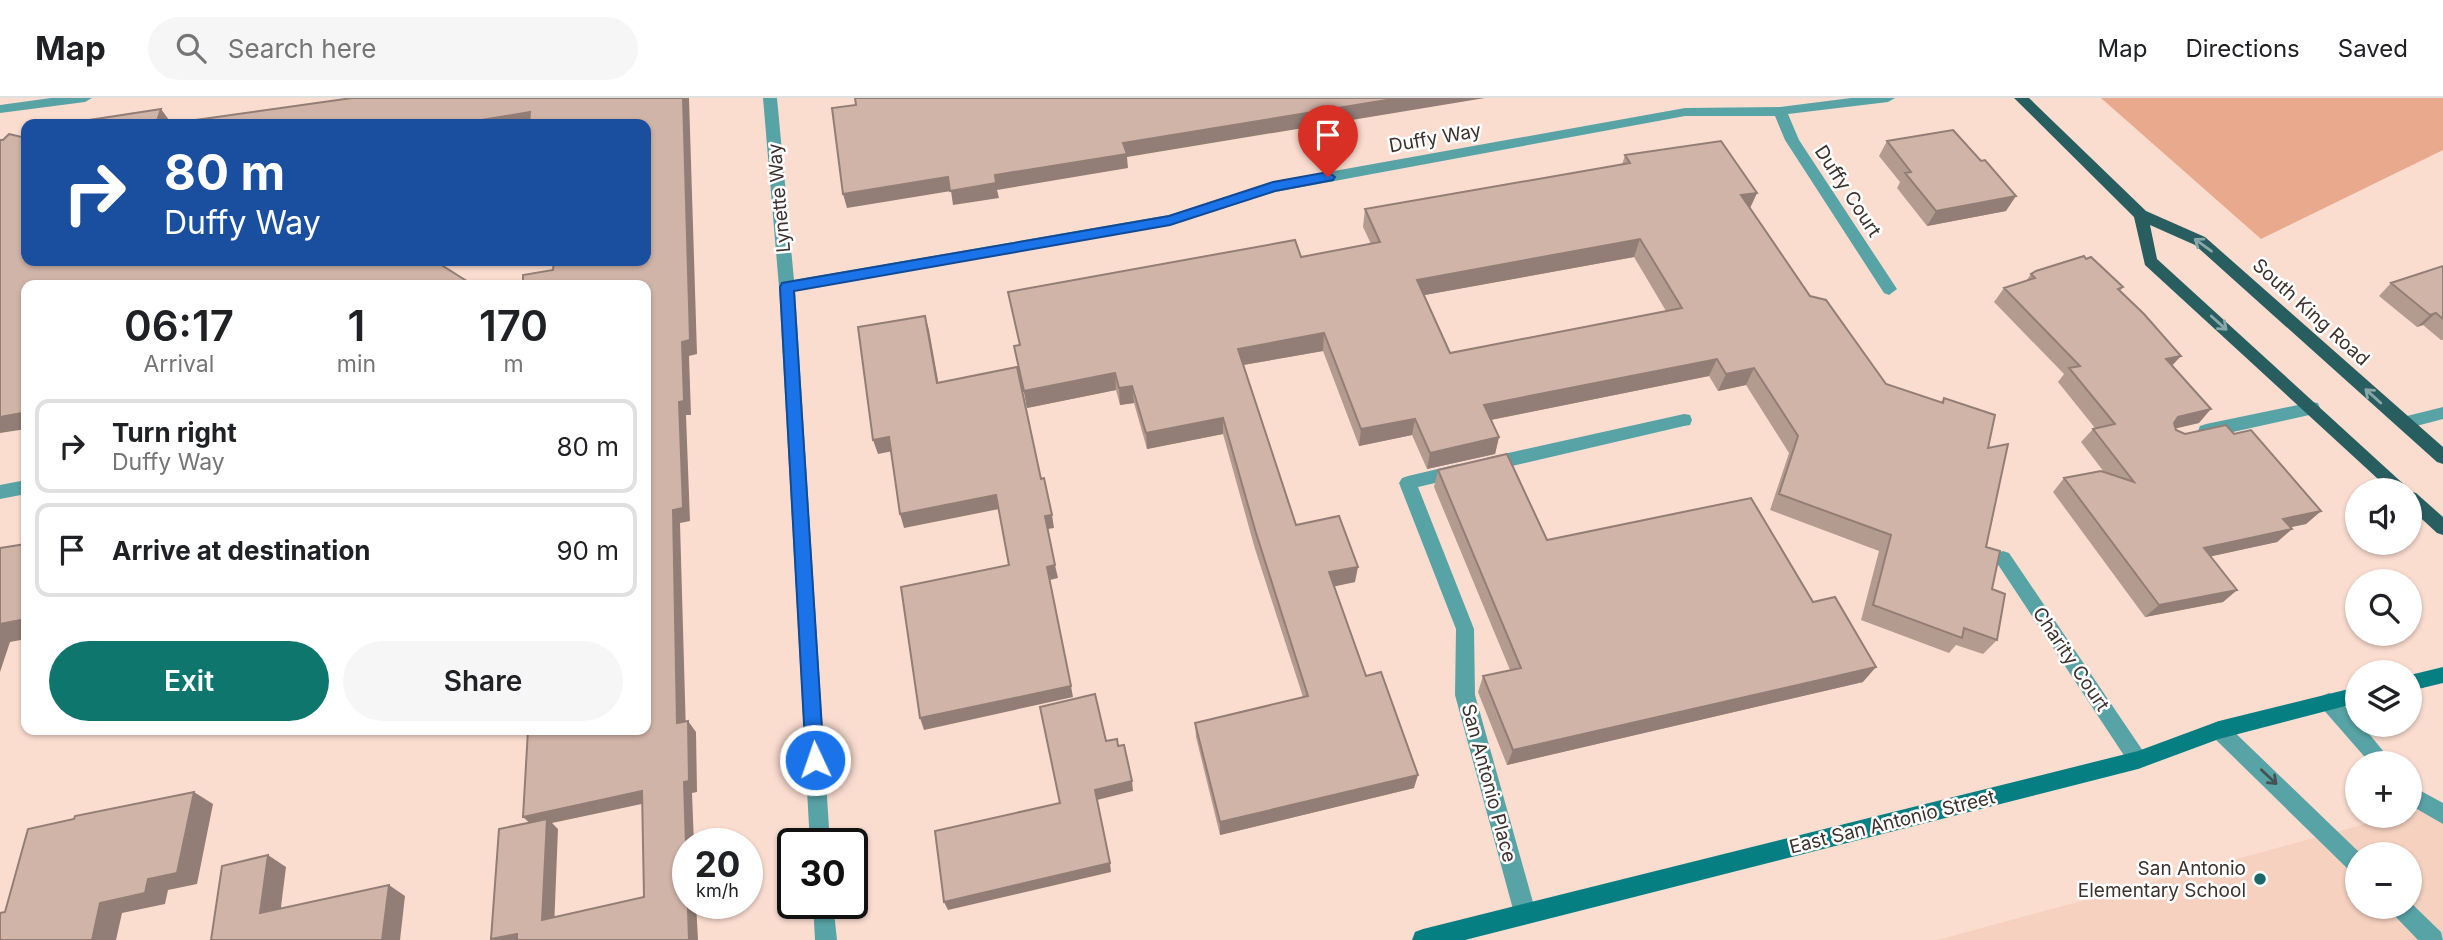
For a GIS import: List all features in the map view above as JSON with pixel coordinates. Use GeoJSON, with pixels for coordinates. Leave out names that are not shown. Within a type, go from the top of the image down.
{"type":"FeatureCollection","features":[{"type":"Feature","properties":{"kind":"main road","name":"South King Road"},"geometry":{"type":"LineString","coordinates":[[2021,98],[2141,215],[2200,241],[2443,457]]}},
{"type":"Feature","properties":{"kind":"main road"},"geometry":{"type":"LineString","coordinates":[[2141,215],[2150,261],[2389,478]]}},
{"type":"Feature","properties":{"kind":"main road"},"geometry":{"type":"LineString","coordinates":[[2422,509],[2443,528]]}},
{"type":"Feature","properties":{"kind":"main road"},"geometry":{"type":"LineString","coordinates":[[2422,679],[2443,675]]}},
{"type":"Feature","properties":{"kind":"main road","name":"East San Antonio Street"},"geometry":{"type":"LineString","coordinates":[[1426,940],[2138,760],[2219,730],[2345,698]]}},
{"type":"Feature","properties":{"kind":"street"},"geometry":{"type":"LineString","coordinates":[[0,109],[85,98]]}},
{"type":"Feature","properties":{"kind":"street","name":"Lynette Way"},"geometry":{"type":"LineString","coordinates":[[770,98],[787,287],[819,828]]}},
{"type":"Feature","properties":{"kind":"street","name":"Duffy Way"},"geometry":{"type":"LineString","coordinates":[[787,287],[1170,220],[1273,187],[1685,112],[1780,111],[1888,98]]}},
{"type":"Feature","properties":{"kind":"street","name":"Duffy Court"},"geometry":{"type":"LineString","coordinates":[[1780,111],[1792,140],[1889,289]]}},
{"type":"Feature","properties":{"kind":"street"},"geometry":{"type":"LineString","coordinates":[[2184,435],[2312,408]]}},
{"type":"Feature","properties":{"kind":"street"},"geometry":{"type":"LineString","coordinates":[[2405,423],[2443,413]]}},
{"type":"Feature","properties":{"kind":"street","name":"San Antonio Place"},"geometry":{"type":"LineString","coordinates":[[1525,913],[1465,695],[1465,629],[1408,483],[1684,419]]}},
{"type":"Feature","properties":{"kind":"street"},"geometry":{"type":"LineString","coordinates":[[0,492],[21,488]]}},
{"type":"Feature","properties":{"kind":"street","name":"Charity Court"},"geometry":{"type":"LineString","coordinates":[[2003,558],[2138,760]]}},
{"type":"Feature","properties":{"kind":"street"},"geometry":{"type":"LineString","coordinates":[[2329,702],[2372,751]]}},
{"type":"Feature","properties":{"kind":"street"},"geometry":{"type":"LineString","coordinates":[[2219,730],[2345,851]]}},
{"type":"Feature","properties":{"kind":"street"},"geometry":{"type":"LineString","coordinates":[[2422,801],[2443,814]]}},
{"type":"Feature","properties":{"kind":"street"},"geometry":{"type":"LineString","coordinates":[[824,919],[826,940]]}},
{"type":"Feature","properties":{"kind":"street"},"geometry":{"type":"LineString","coordinates":[[2412,919],[2433,940]]}},
{"type":"Feature","properties":{"kind":"shaded area"},"geometry":{"type":"Polygon","coordinates":[[[2101,98],[2443,98],[2443,150],[2261,239],[2101,98]]]}},
{"type":"Feature","properties":{"kind":"shaded area","name":"San Antonio Elementary School"},"geometry":{"type":"Polygon","coordinates":[[[2443,805],[2443,940],[1937,940],[2350,828],[2422,828],[2422,810],[2443,805]]]}},
{"type":"Feature","properties":{"kind":"building"},"geometry":{"type":"Polygon","coordinates":[[[352,98],[683,98],[690,340],[682,342],[684,401],[679,402],[683,508],[673,510],[677,723],[688,721],[689,781],[684,782],[685,828],[672,828],[672,919],[688,919],[689,940],[517,940],[517,934],[491,939],[499,829],[547,819],[542,920],[644,897],[642,791],[523,817],[528,735],[651,735],[651,280],[523,280],[523,275],[553,270],[553,266],[651,266],[651,119],[529,119],[530,112],[488,119],[203,119],[352,98]]]}},
{"type":"Feature","properties":{"kind":"building"},"geometry":{"type":"Polygon","coordinates":[[[855,98],[1399,98],[1123,143],[1127,154],[995,175],[996,183],[950,191],[948,177],[843,194],[832,108],[856,105],[855,98]]]}},
{"type":"Feature","properties":{"kind":"building"},"geometry":{"type":"Polygon","coordinates":[[[161,109],[158,119],[96,119],[161,109]]]}},
{"type":"Feature","properties":{"kind":"building"},"geometry":{"type":"Polygon","coordinates":[[[1953,130],[1981,161],[1985,160],[2016,196],[1936,211],[1905,173],[1911,172],[1887,141],[1953,130]]]}},
{"type":"Feature","properties":{"kind":"building"},"geometry":{"type":"Polygon","coordinates":[[[9,134],[21,137],[21,266],[443,266],[465,280],[21,280],[21,413],[0,417],[0,140],[9,134]]]}},
{"type":"Feature","properties":{"kind":"building"},"geometry":{"type":"Polygon","coordinates":[[[1721,141],[1757,193],[1741,195],[1810,296],[1826,300],[1886,384],[1943,403],[1944,398],[1995,415],[1988,448],[2008,444],[1986,547],[2000,551],[1992,589],[2005,594],[1997,640],[1964,628],[1962,638],[1873,605],[1891,535],[1779,494],[1798,436],[1754,368],[1726,374],[1717,359],[1484,405],[1499,437],[1430,453],[1415,419],[1361,429],[1324,333],[1238,349],[1296,525],[1339,516],[1358,567],[1329,572],[1366,676],[1381,672],[1418,775],[1220,822],[1195,723],[1308,696],[1223,418],[1146,433],[1132,386],[1119,388],[1115,373],[1024,391],[1014,346],[1020,345],[1008,292],[1295,240],[1301,257],[1380,242],[1365,209],[1630,163],[1625,155],[1721,141]],[[1640,239],[1417,280],[1450,353],[1682,308],[1640,239]]]}},
{"type":"Feature","properties":{"kind":"building"},"geometry":{"type":"Polygon","coordinates":[[[2084,256],[2086,259],[2091,257],[2123,287],[2118,289],[2181,356],[2166,359],[2211,409],[2178,417],[2174,423],[2176,430],[2185,434],[2226,425],[2234,434],[2251,430],[2321,511],[2283,519],[2292,529],[2204,548],[2237,590],[2159,605],[2064,478],[2101,471],[2134,482],[2093,429],[2115,424],[2069,368],[2080,366],[2004,288],[2035,278],[2031,274],[2036,271],[2084,256]]]}},
{"type":"Feature","properties":{"kind":"building"},"geometry":{"type":"Polygon","coordinates":[[[2443,266],[2443,319],[2436,313],[2430,315],[2391,283],[2443,266]]]}},
{"type":"Feature","properties":{"kind":"building"},"geometry":{"type":"Polygon","coordinates":[[[925,316],[937,383],[1017,367],[1041,479],[1044,478],[1052,515],[1045,516],[1055,565],[1047,567],[1071,686],[920,718],[901,587],[1009,565],[996,495],[900,514],[889,437],[873,440],[858,327],[925,316]]]}},
{"type":"Feature","properties":{"kind":"building"},"geometry":{"type":"Polygon","coordinates":[[[1507,454],[1547,540],[1751,498],[1813,602],[1835,597],[1876,667],[1513,750],[1483,676],[1521,668],[1438,470],[1507,454]]]}},
{"type":"Feature","properties":{"kind":"building"},"geometry":{"type":"Polygon","coordinates":[[[21,545],[21,620],[0,624],[0,548],[21,545]]]}},
{"type":"Feature","properties":{"kind":"building"},"geometry":{"type":"Polygon","coordinates":[[[1095,694],[1106,741],[1117,739],[1118,746],[1124,745],[1132,781],[1095,790],[1110,863],[944,902],[935,831],[1060,803],[1040,707],[1095,694]]]}},
{"type":"Feature","properties":{"kind":"building"},"geometry":{"type":"Polygon","coordinates":[[[194,792],[177,873],[148,879],[145,893],[100,903],[92,940],[0,940],[0,913],[5,912],[28,829],[74,819],[75,816],[194,792]]]}},
{"type":"Feature","properties":{"kind":"building"},"geometry":{"type":"Polygon","coordinates":[[[268,855],[260,913],[389,885],[382,940],[211,940],[222,866],[268,855]]]}},
{"type":"Feature","properties":{"kind":"place","name":"San Antonio Elementary School"},"geometry":{"type":"Point","coordinates":[2260,879]}},
{"type":"Feature","properties":{"kind":"route"},"geometry":{"type":"LineString","coordinates":[[815,760],[787,287],[1170,220],[1273,187],[1328,177]]}}]}
